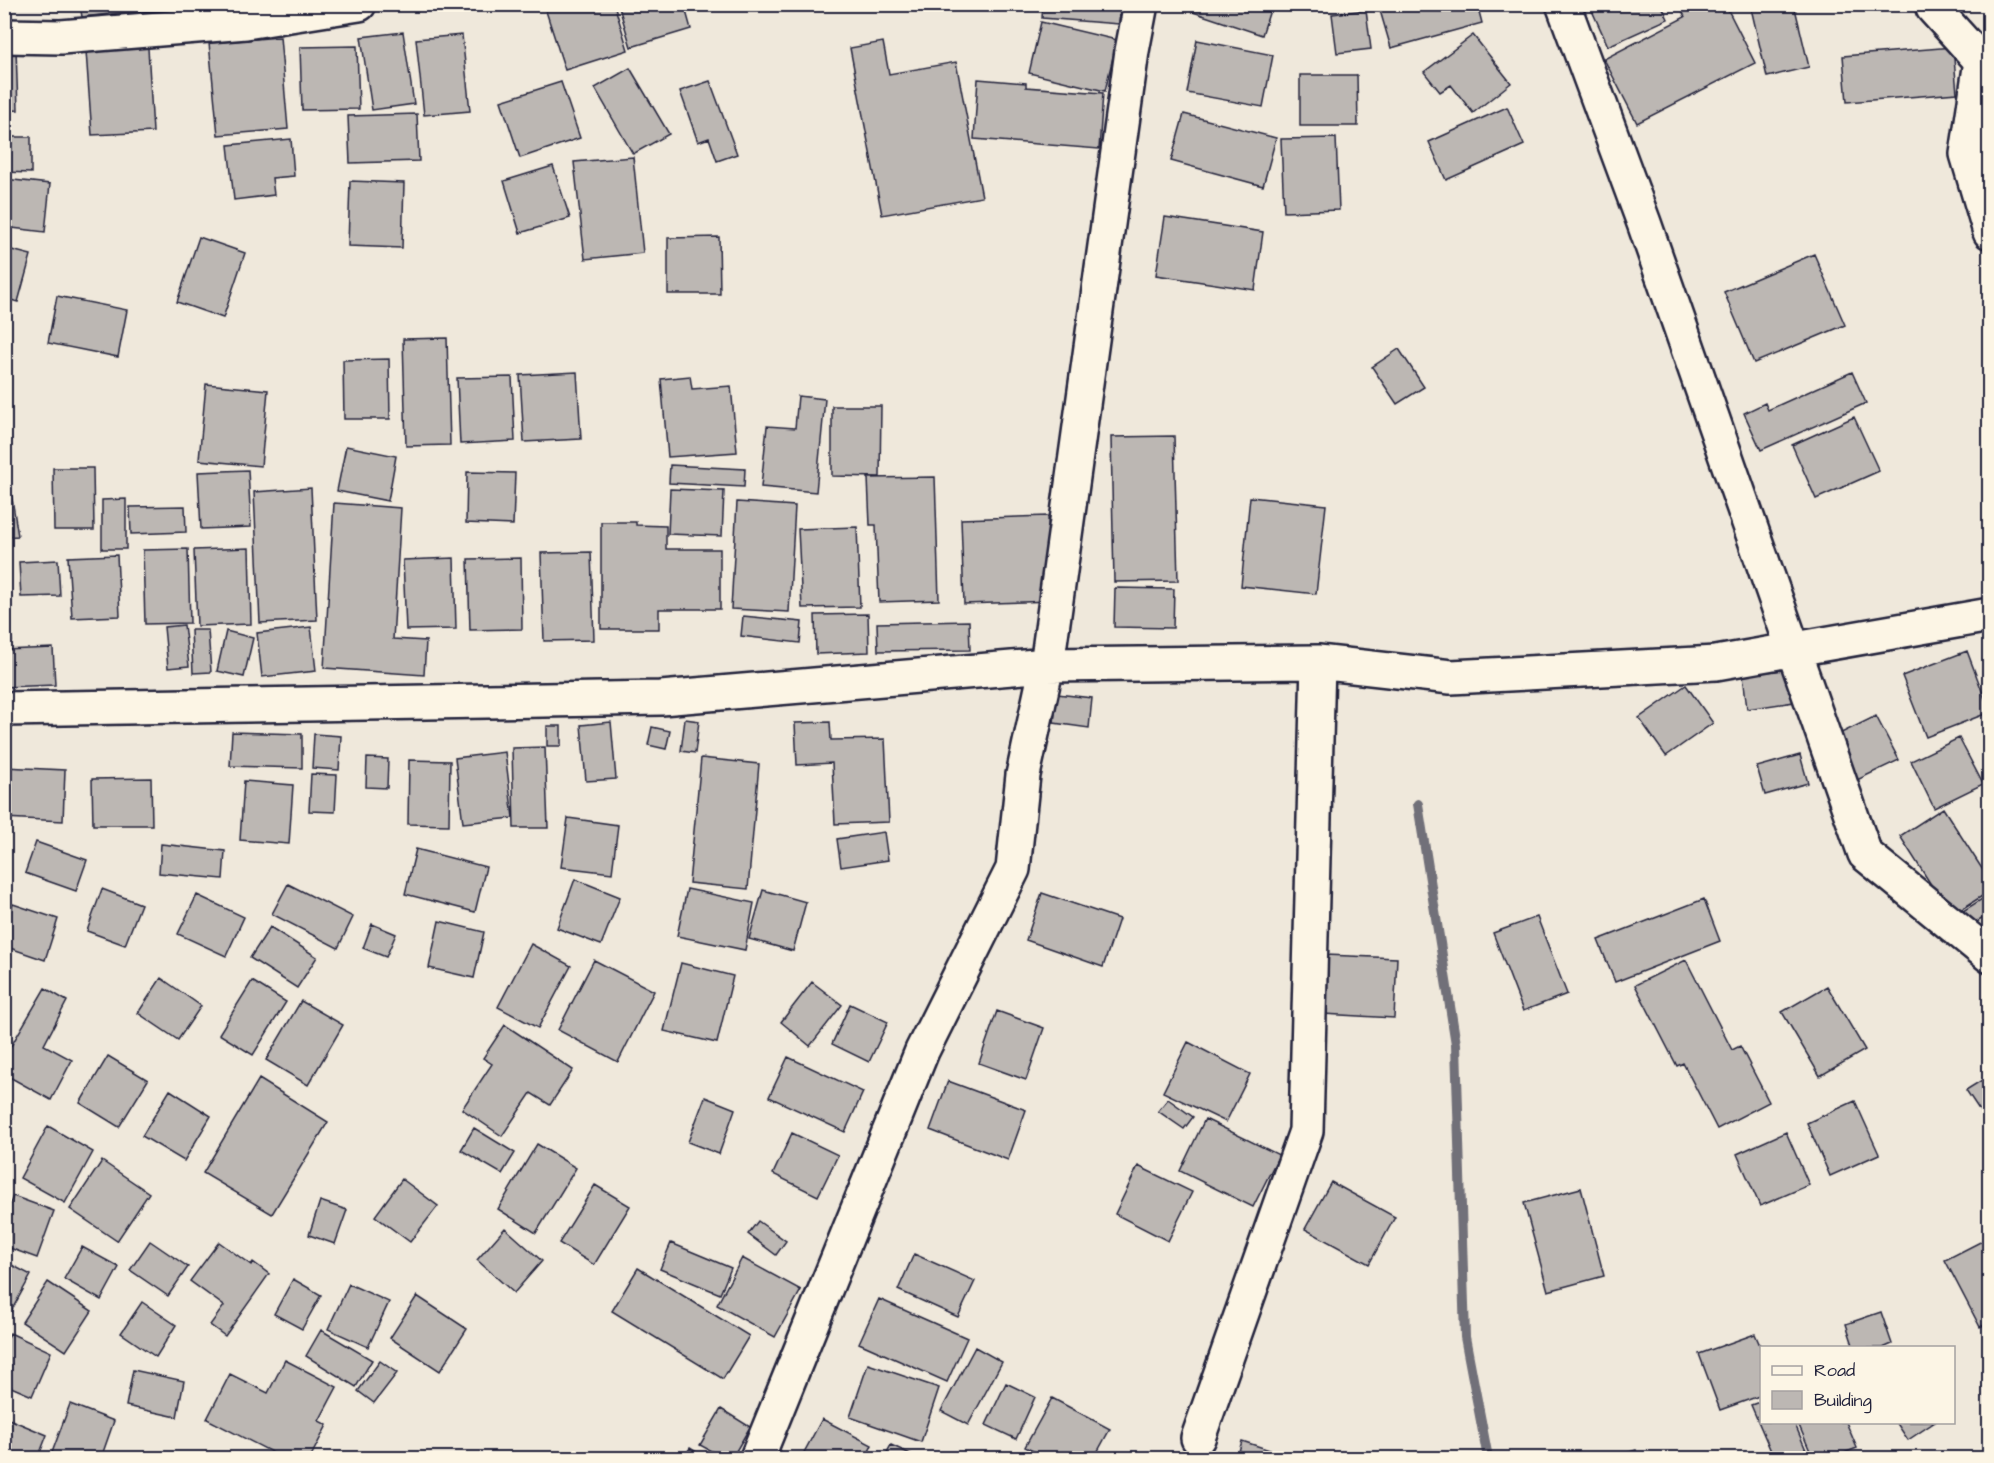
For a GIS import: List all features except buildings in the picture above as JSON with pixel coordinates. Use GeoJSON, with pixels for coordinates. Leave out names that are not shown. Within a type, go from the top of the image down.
{"type":"FeatureCollection","features":[{"type":"Feature","properties":{"kind":"street"},"geometry":{"type":"LineString","coordinates":[[4,36],[61,37],[246,22],[359,4]]}},
{"type":"Feature","properties":{"kind":"street"},"geometry":{"type":"LineString","coordinates":[[757,1458],[921,1051],[1013,869],[1023,775],[1047,665],[1132,51],[1141,4]]}},
{"type":"Feature","properties":{"kind":"street"},"geometry":{"type":"LineString","coordinates":[[1563,4],[1644,224],[1865,854],[1989,956]]}},
{"type":"Feature","properties":{"kind":"street"},"geometry":{"type":"LineString","coordinates":[[1933,4],[1933,8],[1980,61],[1967,154],[1989,232]]}},
{"type":"Feature","properties":{"kind":"street"},"geometry":{"type":"LineString","coordinates":[[4,709],[661,698],[1047,665],[1318,662],[1451,678],[1716,663],[1989,615]]}},
{"type":"Feature","properties":{"kind":"street"},"geometry":{"type":"LineString","coordinates":[[1198,1438],[1306,1131],[1318,662]]}},
{"type":"Feature","properties":{"kind":"waterway"},"geometry":{"type":"LineString","coordinates":[[1418,804],[1456,1044],[1465,1337],[1488,1458]]}}]}
